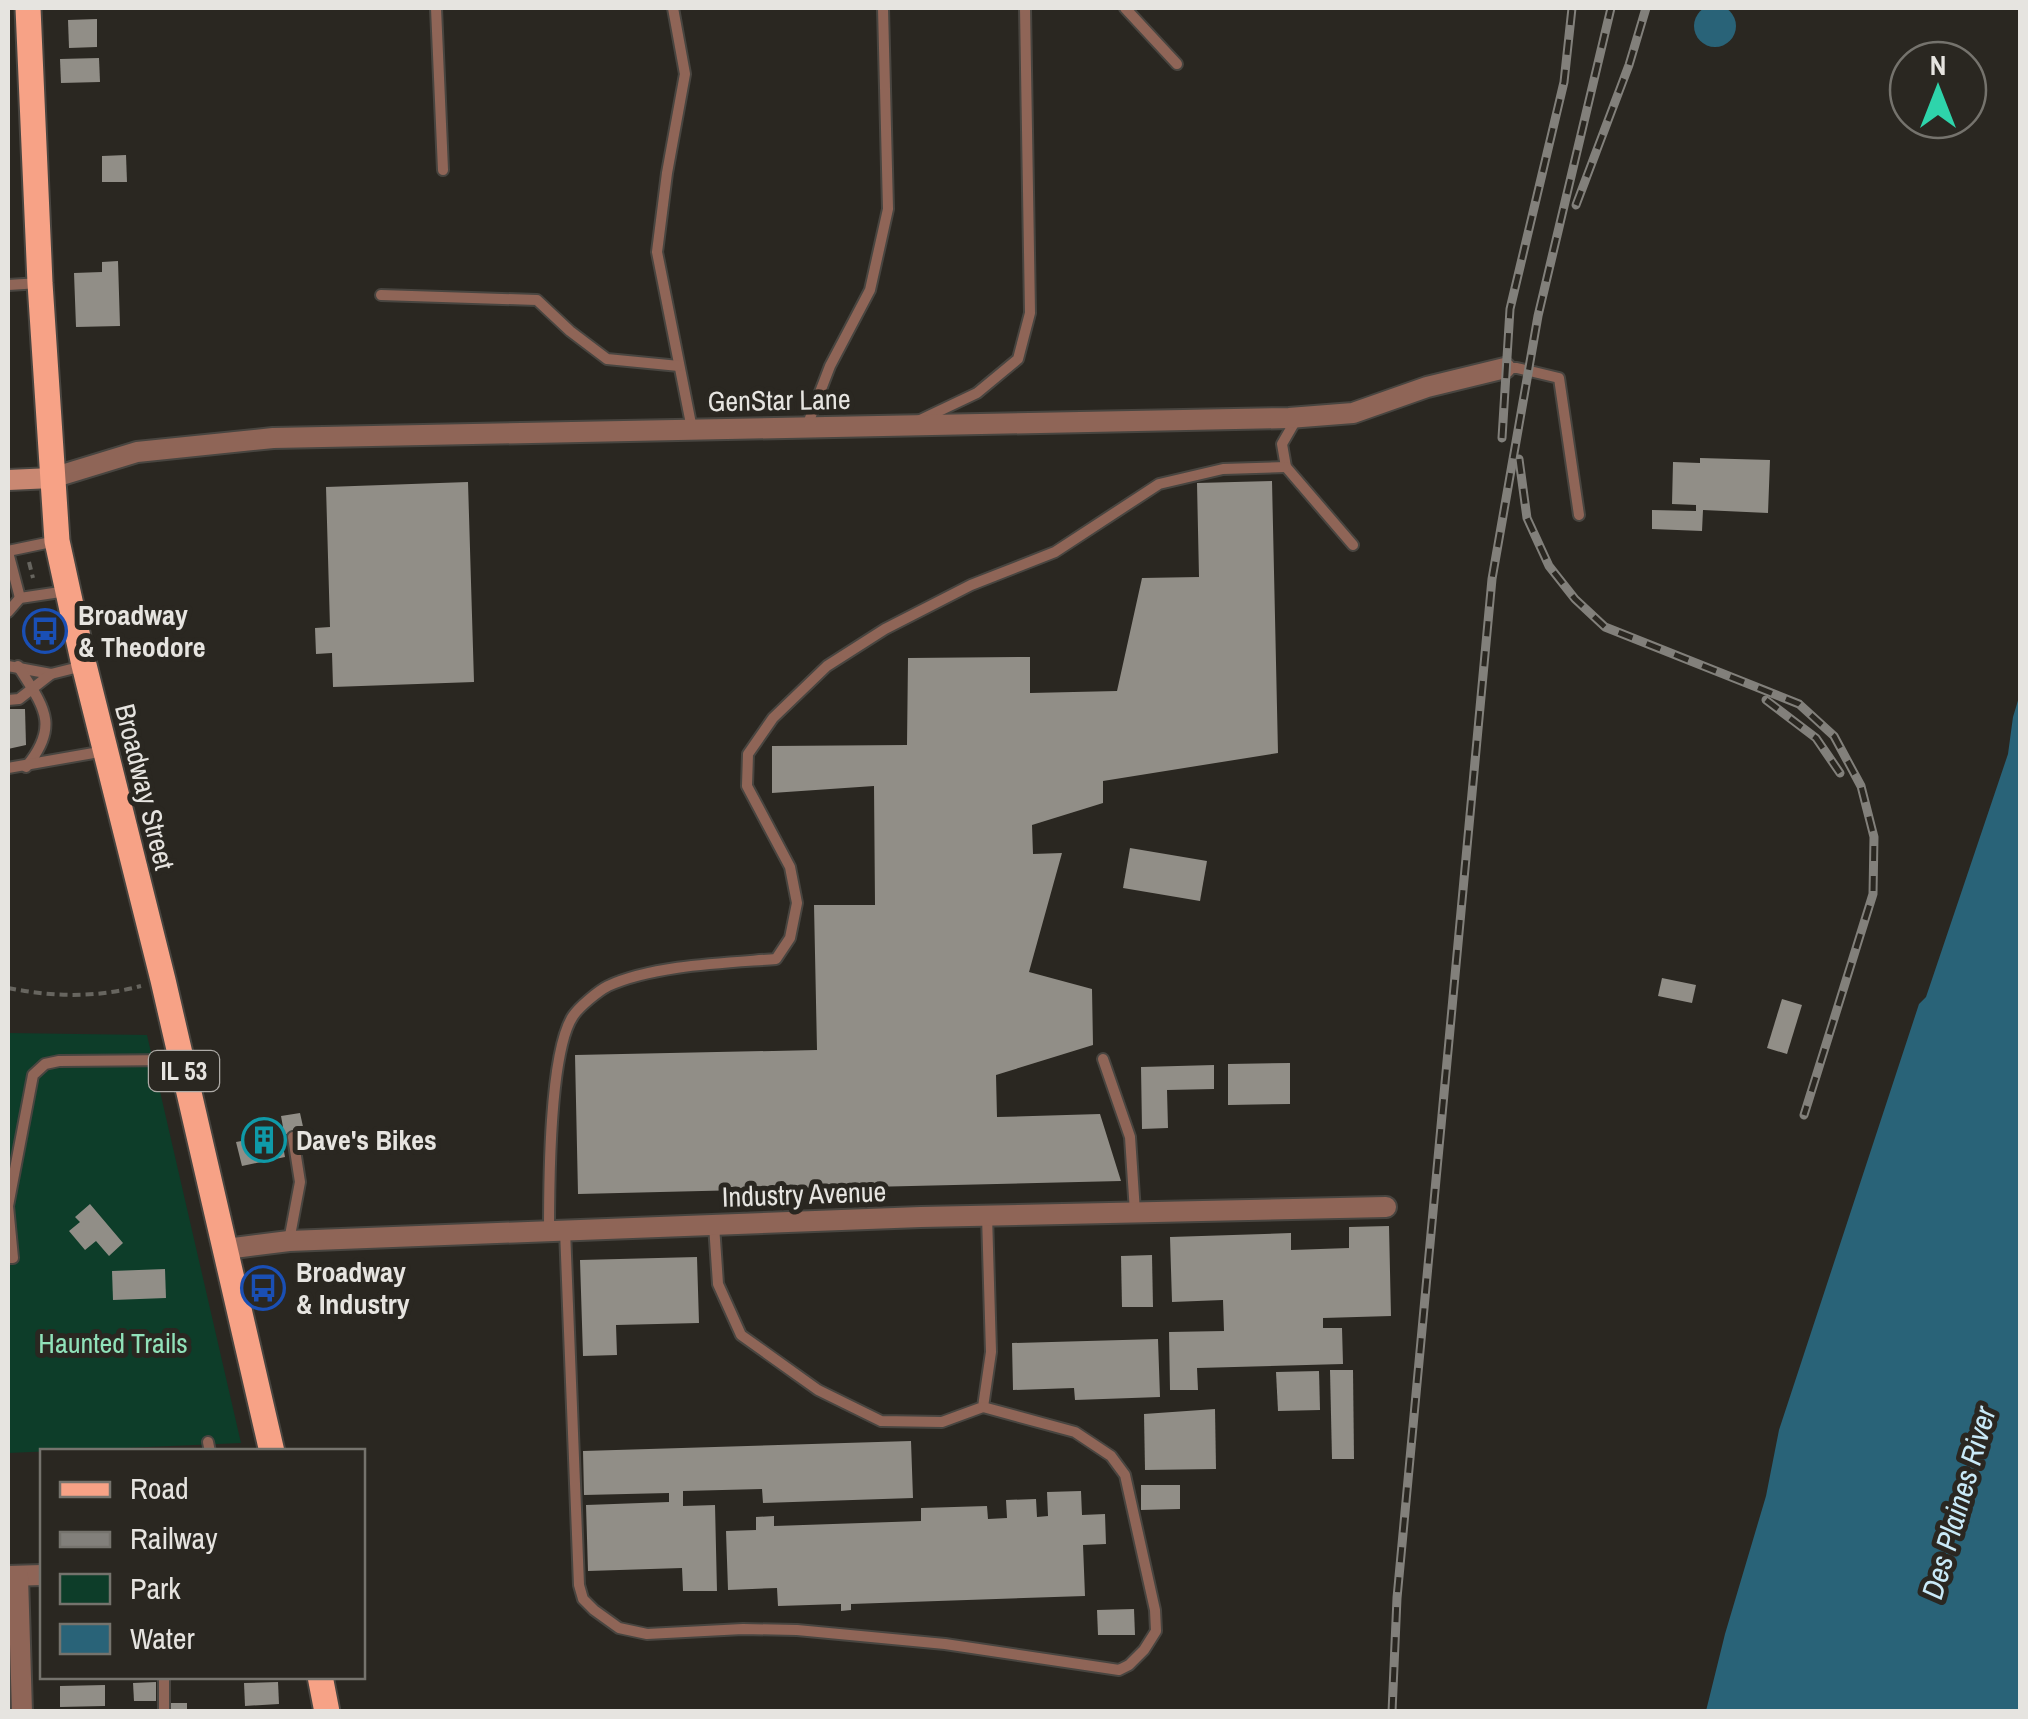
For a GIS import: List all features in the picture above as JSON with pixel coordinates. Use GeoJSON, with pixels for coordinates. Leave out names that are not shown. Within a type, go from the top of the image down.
{"type":"FeatureCollection","features":[{"type":"Feature","properties":{"kind":"main road","name":"Broadway Street"},"geometry":{"type":"LineString","coordinates":[[28,8],[57,541],[271,1449]]}},
{"type":"Feature","properties":{"kind":"main road"},"geometry":{"type":"LineString","coordinates":[[8,480],[52,478]]}},
{"type":"Feature","properties":{"kind":"main road"},"geometry":{"type":"LineString","coordinates":[[321,1679],[327,1712]]}},
{"type":"Feature","properties":{"kind":"street","name":"GenStar Lane"},"geometry":{"type":"LineString","coordinates":[[52,478],[137,452],[273,438],[1298,417],[1353,412],[1427,387],[1505,368]]}},
{"type":"Feature","properties":{"kind":"street","name":"Industry Avenue"},"geometry":{"type":"LineString","coordinates":[[226,1250],[289,1241],[714,1224],[1386,1207]]}},
{"type":"Feature","properties":{"kind":"street"},"geometry":{"type":"LineString","coordinates":[[22,1712],[13,1576],[40,1575]]}},
{"type":"Feature","properties":{"kind":"lane"},"geometry":{"type":"LineString","coordinates":[[436,8],[443,170]]}},
{"type":"Feature","properties":{"kind":"lane"},"geometry":{"type":"LineString","coordinates":[[673,8],[686,74],[657,252],[692,430]]}},
{"type":"Feature","properties":{"kind":"lane"},"geometry":{"type":"LineString","coordinates":[[807,427],[830,366],[870,290],[888,208],[883,8]]}},
{"type":"Feature","properties":{"kind":"lane"},"geometry":{"type":"LineString","coordinates":[[908,426],[977,393],[1018,358],[1030,313],[1025,8]]}},
{"type":"Feature","properties":{"kind":"lane"},"geometry":{"type":"LineString","coordinates":[[1124,8],[1176,64]]}},
{"type":"Feature","properties":{"kind":"lane"},"geometry":{"type":"LineString","coordinates":[[8,286],[40,283]]}},
{"type":"Feature","properties":{"kind":"lane"},"geometry":{"type":"LineString","coordinates":[[381,295],[537,300],[607,359],[679,366]]}},
{"type":"Feature","properties":{"kind":"lane"},"geometry":{"type":"LineString","coordinates":[[1505,368],[1559,378],[1579,515]]}},
{"type":"Feature","properties":{"kind":"lane"},"geometry":{"type":"LineString","coordinates":[[1298,417],[1282,444],[1286,467],[1353,545]]}},
{"type":"Feature","properties":{"kind":"lane"},"geometry":{"type":"LineString","coordinates":[[714,1224],[718,1284],[741,1335],[818,1390],[880,1421],[942,1422],[983,1407],[1076,1432],[1111,1456],[1125,1475],[1156,1631],[1129,1665],[1119,1670],[944,1644],[796,1630],[743,1628],[648,1634],[619,1628],[583,1599],[557,1230],[548,1158],[557,1082],[562,1044],[573,1016],[606,987],[678,967],[776,959],[790,938],[797,903],[790,867],[747,786],[748,754],[773,718],[827,666],[885,629],[971,585],[1055,552],[1159,484],[1223,468],[1286,467]]}},
{"type":"Feature","properties":{"kind":"lane"},"geometry":{"type":"LineString","coordinates":[[20,598],[8,551],[57,541]]}},
{"type":"Feature","properties":{"kind":"lane"},"geometry":{"type":"LineString","coordinates":[[8,612],[20,598],[67,592]]}},
{"type":"Feature","properties":{"kind":"lane"},"geometry":{"type":"LineString","coordinates":[[8,700],[19,699],[52,674],[84,665]]}},
{"type":"Feature","properties":{"kind":"lane"},"geometry":{"type":"LineString","coordinates":[[12,666],[52,674]]}},
{"type":"Feature","properties":{"kind":"lane"},"geometry":{"type":"LineString","coordinates":[[12,666],[33,690],[48,721],[37,754],[26,767]]}},
{"type":"Feature","properties":{"kind":"lane"},"geometry":{"type":"LineString","coordinates":[[8,768],[106,750]]}},
{"type":"Feature","properties":{"kind":"lane"},"geometry":{"type":"LineString","coordinates":[[8,1258],[13,1258],[8,1206],[34,1075],[45,1064],[60,1060],[181,1060]]}},
{"type":"Feature","properties":{"kind":"lane"},"geometry":{"type":"LineString","coordinates":[[1103,1060],[1130,1137],[1135,1212]]}},
{"type":"Feature","properties":{"kind":"lane"},"geometry":{"type":"LineString","coordinates":[[289,1241],[300,1182],[292,1138]]}},
{"type":"Feature","properties":{"kind":"lane"},"geometry":{"type":"LineString","coordinates":[[983,1407],[991,1352],[987,1215]]}},
{"type":"Feature","properties":{"kind":"lane"},"geometry":{"type":"LineString","coordinates":[[164,1679],[164,1712]]}},
{"type":"Feature","properties":{"kind":"path"},"geometry":{"type":"LineString","coordinates":[[29,562],[33,578]]}},
{"type":"Feature","properties":{"kind":"path"},"geometry":{"type":"LineString","coordinates":[[8,988],[92,997],[142,986]]}},
{"type":"Feature","properties":{"kind":"green space","name":"Haunted Trails"},"geometry":{"type":"Polygon","coordinates":[[[8,1033],[147,1035],[241,1443],[8,1453],[8,1033]]]}},
{"type":"Feature","properties":{"kind":"water"},"geometry":{"type":"Polygon","coordinates":[[[1715,5],[1730,11],[1736,26],[1730,41],[1715,47],[1700,41],[1694,26],[1700,11],[1715,5]]]}},
{"type":"Feature","properties":{"kind":"water","name":"Des Plaines River"},"geometry":{"type":"Polygon","coordinates":[[[2020,694],[2020,1711],[1706,1711],[1766,1496],[1779,1430],[1919,1004],[1926,997],[2008,754],[2020,694]]]}},
{"type":"Feature","properties":{"kind":"building"},"geometry":{"type":"Polygon","coordinates":[[[97,19],[97,47],[69,48],[68,20],[97,19]]]}},
{"type":"Feature","properties":{"kind":"building"},"geometry":{"type":"Polygon","coordinates":[[[99,58],[100,82],[61,83],[60,59],[99,58]]]}},
{"type":"Feature","properties":{"kind":"building"},"geometry":{"type":"Polygon","coordinates":[[[126,155],[127,182],[102,182],[102,156],[126,155]]]}},
{"type":"Feature","properties":{"kind":"building"},"geometry":{"type":"Polygon","coordinates":[[[118,261],[120,326],[76,327],[74,273],[102,272],[102,262],[118,261]]]}},
{"type":"Feature","properties":{"kind":"building"},"geometry":{"type":"Polygon","coordinates":[[[1700,458],[1770,460],[1768,513],[1703,510],[1702,531],[1652,529],[1652,510],[1696,511],[1696,505],[1672,504],[1673,462],[1700,463],[1700,458]]]}},
{"type":"Feature","properties":{"kind":"building"},"geometry":{"type":"Polygon","coordinates":[[[1272,481],[1278,753],[1103,781],[1103,803],[1032,825],[1033,854],[1062,853],[1029,972],[1092,989],[1093,1045],[996,1075],[997,1117],[1100,1114],[1121,1181],[578,1194],[575,1055],[817,1050],[814,905],[875,905],[874,786],[772,793],[772,746],[907,745],[908,658],[1030,657],[1030,693],[1117,691],[1142,578],[1199,577],[1197,483],[1272,481]]]}},
{"type":"Feature","properties":{"kind":"building"},"geometry":{"type":"Polygon","coordinates":[[[468,482],[474,682],[333,687],[332,653],[316,654],[315,628],[330,627],[326,487],[468,482]]]}},
{"type":"Feature","properties":{"kind":"building"},"geometry":{"type":"Polygon","coordinates":[[[8,709],[25,709],[26,745],[8,749],[8,709]]]}},
{"type":"Feature","properties":{"kind":"building"},"geometry":{"type":"Polygon","coordinates":[[[1130,848],[1207,861],[1200,901],[1123,888],[1130,848]]]}},
{"type":"Feature","properties":{"kind":"building"},"geometry":{"type":"Polygon","coordinates":[[[1662,978],[1696,985],[1692,1003],[1658,996],[1662,978]]]}},
{"type":"Feature","properties":{"kind":"building"},"geometry":{"type":"Polygon","coordinates":[[[1782,999],[1802,1005],[1787,1054],[1767,1048],[1782,999]]]}},
{"type":"Feature","properties":{"kind":"building"},"geometry":{"type":"Polygon","coordinates":[[[1290,1063],[1290,1104],[1228,1105],[1228,1064],[1290,1063]]]}},
{"type":"Feature","properties":{"kind":"building"},"geometry":{"type":"Polygon","coordinates":[[[1214,1065],[1214,1089],[1167,1090],[1168,1128],[1142,1129],[1141,1067],[1214,1065]]]}},
{"type":"Feature","properties":{"kind":"building","name":"Dave's Bikes"},"geometry":{"type":"Polygon","coordinates":[[[300,1113],[304,1131],[281,1135],[285,1157],[242,1166],[236,1142],[257,1138],[256,1132],[283,1127],[281,1116],[300,1113]]]}},
{"type":"Feature","properties":{"kind":"building"},"geometry":{"type":"Polygon","coordinates":[[[90,1204],[123,1243],[109,1256],[96,1241],[85,1250],[69,1231],[80,1222],[75,1217],[90,1204]]]}},
{"type":"Feature","properties":{"kind":"building"},"geometry":{"type":"Polygon","coordinates":[[[1389,1226],[1391,1316],[1323,1318],[1323,1328],[1342,1328],[1343,1364],[1197,1368],[1198,1390],[1170,1390],[1169,1332],[1224,1331],[1223,1300],[1172,1302],[1170,1237],[1291,1233],[1291,1250],[1349,1248],[1349,1227],[1389,1226]]]}},
{"type":"Feature","properties":{"kind":"building"},"geometry":{"type":"Polygon","coordinates":[[[1152,1255],[1153,1307],[1122,1307],[1121,1256],[1152,1255]]]}},
{"type":"Feature","properties":{"kind":"building"},"geometry":{"type":"Polygon","coordinates":[[[697,1257],[699,1323],[616,1325],[617,1355],[583,1356],[580,1260],[697,1257]]]}},
{"type":"Feature","properties":{"kind":"building"},"geometry":{"type":"Polygon","coordinates":[[[165,1269],[166,1298],[113,1300],[112,1271],[165,1269]]]}},
{"type":"Feature","properties":{"kind":"building"},"geometry":{"type":"Polygon","coordinates":[[[1158,1339],[1160,1397],[1075,1400],[1074,1388],[1013,1390],[1012,1343],[1158,1339]]]}},
{"type":"Feature","properties":{"kind":"building"},"geometry":{"type":"Polygon","coordinates":[[[1330,1370],[1353,1370],[1354,1459],[1332,1459],[1330,1370]]]}},
{"type":"Feature","properties":{"kind":"building"},"geometry":{"type":"Polygon","coordinates":[[[1319,1371],[1320,1410],[1278,1411],[1276,1372],[1319,1371]]]}},
{"type":"Feature","properties":{"kind":"building"},"geometry":{"type":"Polygon","coordinates":[[[1215,1409],[1216,1469],[1145,1470],[1144,1414],[1215,1409]]]}},
{"type":"Feature","properties":{"kind":"building"},"geometry":{"type":"Polygon","coordinates":[[[911,1441],[913,1498],[763,1503],[762,1489],[683,1491],[683,1506],[715,1505],[717,1591],[683,1591],[682,1568],[588,1571],[586,1505],[669,1502],[669,1493],[584,1495],[583,1451],[911,1441]]]}},
{"type":"Feature","properties":{"kind":"building"},"geometry":{"type":"Polygon","coordinates":[[[1141,1485],[1180,1485],[1180,1509],[1141,1510],[1141,1485]]]}},
{"type":"Feature","properties":{"kind":"building"},"geometry":{"type":"Polygon","coordinates":[[[1081,1491],[1082,1515],[1105,1514],[1106,1544],[1083,1545],[1085,1596],[851,1604],[851,1610],[841,1611],[841,1604],[778,1606],[777,1588],[728,1590],[726,1531],[756,1530],[756,1517],[774,1516],[774,1526],[921,1521],[921,1508],[987,1506],[988,1519],[1007,1518],[1006,1500],[1036,1499],[1037,1517],[1048,1516],[1047,1492],[1081,1491]]]}},
{"type":"Feature","properties":{"kind":"building"},"geometry":{"type":"Polygon","coordinates":[[[1134,1609],[1135,1635],[1098,1635],[1097,1610],[1134,1609]]]}},
{"type":"Feature","properties":{"kind":"building"},"geometry":{"type":"Polygon","coordinates":[[[156,1682],[156,1701],[134,1701],[133,1683],[156,1682]]]}},
{"type":"Feature","properties":{"kind":"building"},"geometry":{"type":"Polygon","coordinates":[[[278,1682],[279,1704],[245,1706],[244,1683],[278,1682]]]}},
{"type":"Feature","properties":{"kind":"building"},"geometry":{"type":"Polygon","coordinates":[[[105,1685],[105,1706],[60,1707],[60,1686],[105,1685]]]}},
{"type":"Feature","properties":{"kind":"building"},"geometry":{"type":"Polygon","coordinates":[[[168,1703],[187,1703],[187,1712],[168,1712],[168,1703]]]}},
{"type":"Feature","properties":{"kind":"railway"},"geometry":{"type":"LineString","coordinates":[[1502,438],[1510,309],[1564,82],[1572,8]]}},
{"type":"Feature","properties":{"kind":"railway"},"geometry":{"type":"LineString","coordinates":[[1392,1712],[1397,1598],[1492,579],[1538,316],[1611,8]]}},
{"type":"Feature","properties":{"kind":"railway"},"geometry":{"type":"LineString","coordinates":[[1576,205],[1629,65],[1646,8]]}},
{"type":"Feature","properties":{"kind":"railway"},"geometry":{"type":"LineString","coordinates":[[1519,459],[1527,518],[1549,566],[1575,599],[1605,627],[1799,704],[1834,736],[1861,786],[1874,837],[1873,894],[1804,1115]]}},
{"type":"Feature","properties":{"kind":"railway"},"geometry":{"type":"LineString","coordinates":[[1766,700],[1816,738],[1840,773]]}},
{"type":"Feature","properties":{"kind":"place","name":"Broadway & Theodore"},"geometry":{"type":"Point","coordinates":[45,631]}},
{"type":"Feature","properties":{"kind":"place","name":"Dave's Bikes"},"geometry":{"type":"Point","coordinates":[264,1140]}},
{"type":"Feature","properties":{"kind":"place","name":"Broadway & Industry"},"geometry":{"type":"Point","coordinates":[263,1288]}}]}
